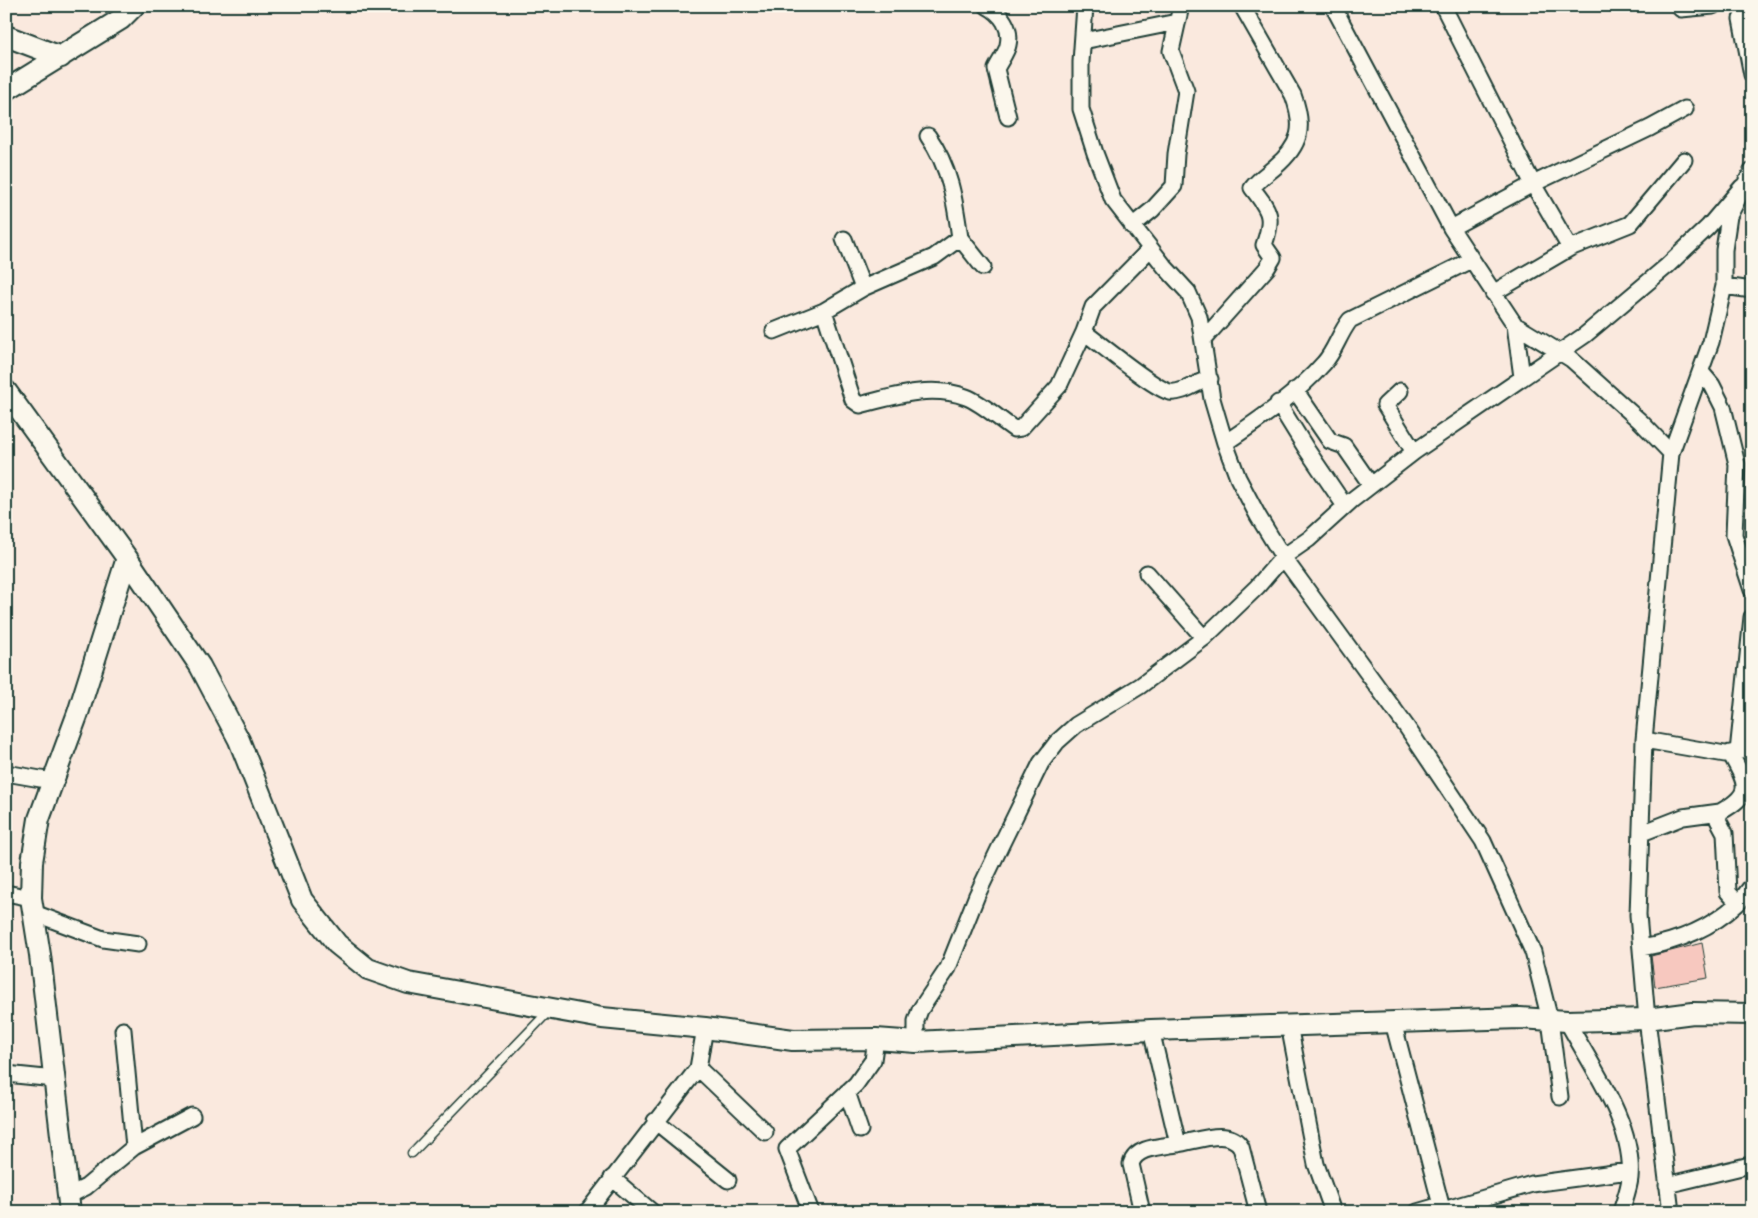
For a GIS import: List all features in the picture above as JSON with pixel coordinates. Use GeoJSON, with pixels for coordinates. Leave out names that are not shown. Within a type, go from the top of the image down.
{"type":"FeatureCollection","features":[{"type":"Feature","properties":{"kind":"main road"},"geometry":{"type":"LineString","coordinates":[[6,90],[122,19],[134,6]]}},
{"type":"Feature","properties":{"kind":"main road"},"geometry":{"type":"LineString","coordinates":[[6,36],[61,57]]}},
{"type":"Feature","properties":{"kind":"main road"},"geometry":{"type":"LineString","coordinates":[[6,391],[127,558],[200,666],[239,740],[302,900],[337,944],[368,969],[408,982],[550,1010],[602,1018],[705,1028],[792,1040],[876,1039],[916,1042],[1151,1030],[1520,1018],[1558,1020],[1646,1019],[1693,1013],[1752,1014]]}},
{"type":"Feature","properties":{"kind":"main road"},"geometry":{"type":"LineString","coordinates":[[69,1204],[32,905],[32,862],[39,819],[78,713],[127,558]]}},
{"type":"Feature","properties":{"kind":"street"},"geometry":{"type":"LineString","coordinates":[[987,6],[996,11],[1004,21],[1008,34],[1008,46],[996,69],[1008,117]]}},
{"type":"Feature","properties":{"kind":"street"},"geometry":{"type":"LineString","coordinates":[[1085,6],[1081,109],[1094,153],[1114,200],[1150,249],[1188,292],[1199,317],[1212,398],[1225,443],[1238,478],[1284,557],[1406,726],[1483,841],[1533,952],[1558,1020],[1616,1112],[1627,1143],[1630,1178],[1621,1212]]}},
{"type":"Feature","properties":{"kind":"street"},"geometry":{"type":"LineString","coordinates":[[1132,226],[1152,210],[1174,186],[1176,154],[1186,91],[1171,51],[1181,6]]}},
{"type":"Feature","properties":{"kind":"street"},"geometry":{"type":"LineString","coordinates":[[1203,340],[1268,268],[1273,258],[1264,245],[1271,223],[1270,213],[1252,188],[1288,156],[1300,132],[1298,109],[1293,95],[1242,6]]}},
{"type":"Feature","properties":{"kind":"street"},"geometry":{"type":"LineString","coordinates":[[1333,6],[1451,228],[1515,325],[1578,365],[1641,422],[1671,453]]}},
{"type":"Feature","properties":{"kind":"street"},"geometry":{"type":"LineString","coordinates":[[1443,6],[1533,184],[1570,248]]}},
{"type":"Feature","properties":{"kind":"street"},"geometry":{"type":"LineString","coordinates":[[1681,9],[1713,6]]}},
{"type":"Feature","properties":{"kind":"street"},"geometry":{"type":"LineString","coordinates":[[1748,6],[1742,19],[1752,75]]}},
{"type":"Feature","properties":{"kind":"street"},"geometry":{"type":"LineString","coordinates":[[1083,41],[1177,22]]}},
{"type":"Feature","properties":{"kind":"street"},"geometry":{"type":"LineString","coordinates":[[1451,228],[1533,184],[1685,109]]}},
{"type":"Feature","properties":{"kind":"street"},"geometry":{"type":"LineString","coordinates":[[928,136],[941,154],[956,212],[960,238],[983,267]]}},
{"type":"Feature","properties":{"kind":"street"},"geometry":{"type":"LineString","coordinates":[[1493,293],[1570,248],[1630,224],[1684,160]]}},
{"type":"Feature","properties":{"kind":"street"},"geometry":{"type":"LineString","coordinates":[[1671,1212],[1646,1019],[1638,915],[1644,740],[1671,453],[1711,342],[1724,286],[1724,250],[1729,216],[1752,170]]}},
{"type":"Feature","properties":{"kind":"street"},"geometry":{"type":"LineString","coordinates":[[916,1042],[916,1022],[920,1010],[948,968],[977,895],[1042,763],[1057,742],[1076,725],[1140,686],[1204,638],[1258,587],[1284,557],[1309,539],[1371,485],[1414,452],[1585,335],[1667,266],[1708,226],[1742,187]]}},
{"type":"Feature","properties":{"kind":"street"},"geometry":{"type":"LineString","coordinates":[[774,331],[824,311],[863,288],[934,257],[960,238]]}},
{"type":"Feature","properties":{"kind":"street"},"geometry":{"type":"LineString","coordinates":[[844,239],[863,288]]}},
{"type":"Feature","properties":{"kind":"street"},"geometry":{"type":"LineString","coordinates":[[824,311],[853,400],[860,405],[928,390],[949,393],[967,397],[1014,429],[1021,428],[1059,386],[1084,332],[1093,307],[1150,249]]}},
{"type":"Feature","properties":{"kind":"street"},"geometry":{"type":"LineString","coordinates":[[1225,443],[1295,390],[1326,362],[1340,332],[1350,320],[1471,260]]}},
{"type":"Feature","properties":{"kind":"street"},"geometry":{"type":"LineString","coordinates":[[1724,286],[1752,290]]}},
{"type":"Feature","properties":{"kind":"street"},"geometry":{"type":"LineString","coordinates":[[1515,325],[1522,377]]}},
{"type":"Feature","properties":{"kind":"street"},"geometry":{"type":"LineString","coordinates":[[1084,332],[1151,382],[1170,392],[1210,379]]}},
{"type":"Feature","properties":{"kind":"street"},"geometry":{"type":"LineString","coordinates":[[1701,372],[1712,384],[1723,407],[1744,463],[1734,535],[1752,590]]}},
{"type":"Feature","properties":{"kind":"street"},"geometry":{"type":"LineString","coordinates":[[1295,390],[1330,441],[1344,446],[1371,485]]}},
{"type":"Feature","properties":{"kind":"street"},"geometry":{"type":"LineString","coordinates":[[1400,391],[1385,405],[1414,452]]}},
{"type":"Feature","properties":{"kind":"street"},"geometry":{"type":"LineString","coordinates":[[1278,403],[1345,506]]}},
{"type":"Feature","properties":{"kind":"street"},"geometry":{"type":"LineString","coordinates":[[1147,573],[1204,638]]}},
{"type":"Feature","properties":{"kind":"street"},"geometry":{"type":"LineString","coordinates":[[1642,833],[1683,817],[1720,812],[1748,795],[1742,775],[1740,751],[1752,617]]}},
{"type":"Feature","properties":{"kind":"street"},"geometry":{"type":"LineString","coordinates":[[1644,740],[1740,751]]}},
{"type":"Feature","properties":{"kind":"street"},"geometry":{"type":"LineString","coordinates":[[6,773],[52,781]]}},
{"type":"Feature","properties":{"kind":"street"},"geometry":{"type":"LineString","coordinates":[[1720,812],[1718,820],[1725,833],[1728,892],[1738,903]]}},
{"type":"Feature","properties":{"kind":"street"},"geometry":{"type":"LineString","coordinates":[[1641,948],[1666,944],[1698,932],[1738,903],[1752,886]]}},
{"type":"Feature","properties":{"kind":"street"},"geometry":{"type":"LineString","coordinates":[[6,893],[103,939],[138,944]]}},
{"type":"Feature","properties":{"kind":"street"},"geometry":{"type":"LineString","coordinates":[[1558,1020],[1560,1097]]}},
{"type":"Feature","properties":{"kind":"street"},"geometry":{"type":"LineString","coordinates":[[1393,1022],[1443,1209]]}},
{"type":"Feature","properties":{"kind":"street"},"geometry":{"type":"LineString","coordinates":[[1290,1026],[1316,1164],[1333,1212]]}},
{"type":"Feature","properties":{"kind":"street"},"geometry":{"type":"LineString","coordinates":[[587,1212],[655,1121],[698,1068],[705,1028]]}},
{"type":"Feature","properties":{"kind":"street"},"geometry":{"type":"LineString","coordinates":[[123,1030],[134,1147]]}},
{"type":"Feature","properties":{"kind":"street"},"geometry":{"type":"LineString","coordinates":[[1151,1030],[1178,1144]]}},
{"type":"Feature","properties":{"kind":"street"},"geometry":{"type":"LineString","coordinates":[[811,1212],[787,1149],[847,1092],[873,1060],[876,1039]]}},
{"type":"Feature","properties":{"kind":"street"},"geometry":{"type":"LineString","coordinates":[[698,1068],[765,1132]]}},
{"type":"Feature","properties":{"kind":"street"},"geometry":{"type":"LineString","coordinates":[[6,1074],[54,1079]]}},
{"type":"Feature","properties":{"kind":"street"},"geometry":{"type":"LineString","coordinates":[[847,1092],[860,1130]]}},
{"type":"Feature","properties":{"kind":"street"},"geometry":{"type":"LineString","coordinates":[[69,1204],[86,1187],[134,1147],[192,1116]]}},
{"type":"Feature","properties":{"kind":"street"},"geometry":{"type":"LineString","coordinates":[[655,1121],[728,1180]]}},
{"type":"Feature","properties":{"kind":"street"},"geometry":{"type":"LineString","coordinates":[[1142,1212],[1132,1164],[1133,1157],[1138,1152],[1228,1135],[1237,1140],[1241,1148],[1258,1212]]}},
{"type":"Feature","properties":{"kind":"street"},"geometry":{"type":"LineString","coordinates":[[1667,1185],[1750,1165],[1752,1169]]}},
{"type":"Feature","properties":{"kind":"street"},"geometry":{"type":"LineString","coordinates":[[1417,1212],[1443,1209],[1532,1184],[1629,1171]]}},
{"type":"Feature","properties":{"kind":"street"},"geometry":{"type":"LineString","coordinates":[[612,1178],[652,1212]]}},
{"type":"Feature","properties":{"kind":"lane"},"geometry":{"type":"LineString","coordinates":[[412,1153],[550,1010]]}},
{"type":"Feature","properties":{"kind":"building"},"geometry":{"type":"Polygon","coordinates":[[[1702,943],[1708,978],[1655,987],[1651,956],[1702,943]]]}}]}
